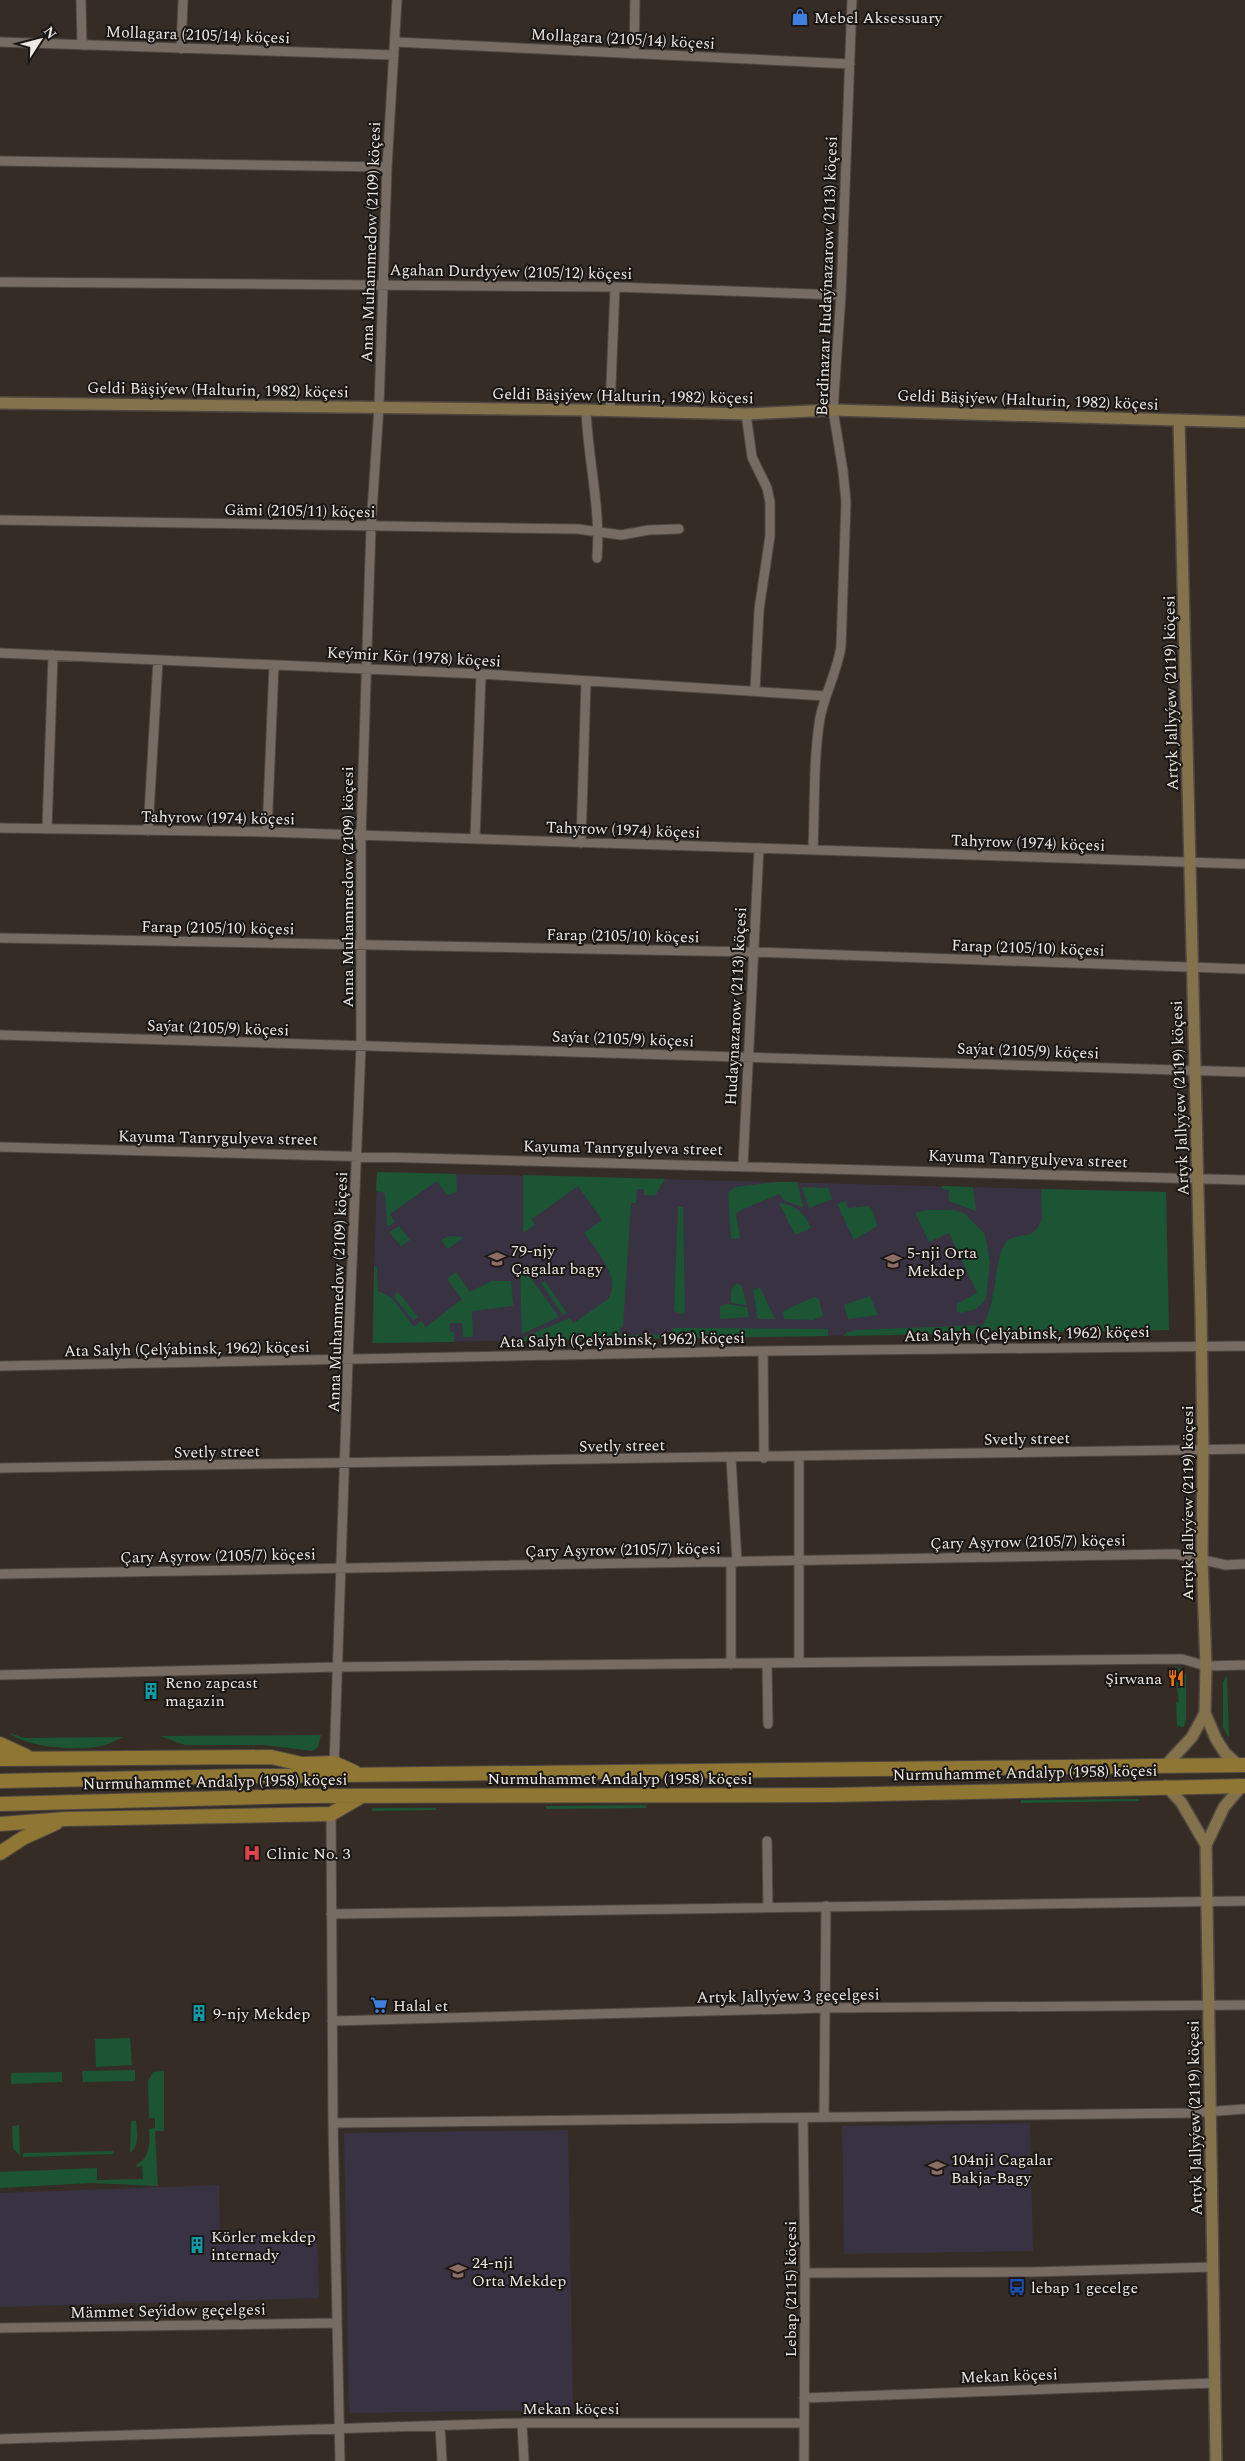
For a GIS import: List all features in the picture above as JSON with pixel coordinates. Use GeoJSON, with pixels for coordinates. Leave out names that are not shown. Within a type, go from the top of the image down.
{"type":"FeatureCollection","features":[{"type":"Feature","properties":{"kind":"main road"},"geometry":{"type":"LineString","coordinates":[[0,1744],[12,1751],[37,1759]]}},
{"type":"Feature","properties":{"kind":"main road"},"geometry":{"type":"LineString","coordinates":[[0,1760],[271,1757],[334,1769]]}},
{"type":"Feature","properties":{"kind":"main road","name":"Nurmuhammet Andalyp (1958) köçesi"},"geometry":{"type":"LineString","coordinates":[[0,1781],[334,1769],[359,1775],[1242,1765]]}},
{"type":"Feature","properties":{"kind":"main road","name":"Nurmuhammet Andalyp (1958) köçesi"},"geometry":{"type":"LineString","coordinates":[[0,1804],[301,1796],[831,1795],[1166,1786],[1243,1786]]}},
{"type":"Feature","properties":{"kind":"main road"},"geometry":{"type":"LineString","coordinates":[[277,1815],[301,1796]]}},
{"type":"Feature","properties":{"kind":"main road"},"geometry":{"type":"LineString","coordinates":[[0,1824],[65,1819],[331,1814],[363,1796]]}},
{"type":"Feature","properties":{"kind":"main road"},"geometry":{"type":"LineString","coordinates":[[253,1798],[277,1815]]}},
{"type":"Feature","properties":{"kind":"main road"},"geometry":{"type":"LineString","coordinates":[[0,1853],[22,1838],[65,1819]]}},
{"type":"Feature","properties":{"kind":"street"},"geometry":{"type":"LineString","coordinates":[[82,0],[82,45]]}},
{"type":"Feature","properties":{"kind":"street"},"geometry":{"type":"LineString","coordinates":[[181,50],[184,0]]}},
{"type":"Feature","properties":{"kind":"street","name":"Anna Muhammedow (2109) köçesi"},"geometry":{"type":"LineString","coordinates":[[334,1769],[346,1464],[348,1360],[362,1046],[361,836],[371,526],[378,408],[387,167],[397,0]]}},
{"type":"Feature","properties":{"kind":"street"},"geometry":{"type":"LineString","coordinates":[[634,54],[635,0]]}},
{"type":"Feature","properties":{"kind":"street","name":"Berdinazar Hudaýnazarow (2113) köçesi"},"geometry":{"type":"LineString","coordinates":[[813,849],[817,738],[826,696],[838,667],[841,647],[845,530],[843,471],[833,410],[841,295],[852,0]]}},
{"type":"Feature","properties":{"kind":"street","name":"Mollagara (2105/14) köçesi"},"geometry":{"type":"LineString","coordinates":[[0,42],[181,50],[394,55]]}},
{"type":"Feature","properties":{"kind":"street","name":"Mollagara (2105/14) köçesi"},"geometry":{"type":"LineString","coordinates":[[395,42],[850,64]]}},
{"type":"Feature","properties":{"kind":"street"},"geometry":{"type":"LineString","coordinates":[[0,161],[387,167]]}},
{"type":"Feature","properties":{"kind":"street","name":"Agahan Durdyýew (2105/12) köçesi"},"geometry":{"type":"LineString","coordinates":[[0,282],[616,287],[841,295]]}},
{"type":"Feature","properties":{"kind":"street"},"geometry":{"type":"LineString","coordinates":[[610,410],[616,287]]}},
{"type":"Feature","properties":{"kind":"street","name":"Geldi Bäşiýew (Halturin, 1982) köçesi"},"geometry":{"type":"LineString","coordinates":[[0,403],[610,410],[746,414],[833,410],[1245,422]]}},
{"type":"Feature","properties":{"kind":"street"},"geometry":{"type":"LineString","coordinates":[[586,410],[588,448],[599,531],[597,558]]}},
{"type":"Feature","properties":{"kind":"street"},"geometry":{"type":"LineString","coordinates":[[746,414],[752,457],[767,488],[770,502],[770,536],[758,610],[755,691]]}},
{"type":"Feature","properties":{"kind":"street","name":"Artyk Jallyýew (2119) köçesi"},"geometry":{"type":"LineString","coordinates":[[1179,420],[1198,1178],[1203,1450],[1202,1558],[1206,1666],[1205,1714],[1216,1739],[1225,1753],[1242,1765]]}},
{"type":"Feature","properties":{"kind":"street","name":"Gämi (2105/11) köçesi"},"geometry":{"type":"LineString","coordinates":[[0,520],[599,531],[621,535],[649,530],[679,529]]}},
{"type":"Feature","properties":{"kind":"street","name":"Keýmir Kör (1978) köçesi"},"geometry":{"type":"LineString","coordinates":[[0,653],[481,674],[826,696]]}},
{"type":"Feature","properties":{"kind":"street"},"geometry":{"type":"LineString","coordinates":[[47,830],[53,656]]}},
{"type":"Feature","properties":{"kind":"street"},"geometry":{"type":"LineString","coordinates":[[148,831],[158,660]]}},
{"type":"Feature","properties":{"kind":"street"},"geometry":{"type":"LineString","coordinates":[[267,832],[274,665]]}},
{"type":"Feature","properties":{"kind":"street"},"geometry":{"type":"LineString","coordinates":[[475,839],[481,674]]}},
{"type":"Feature","properties":{"kind":"street"},"geometry":{"type":"LineString","coordinates":[[581,843],[586,681]]}},
{"type":"Feature","properties":{"kind":"street","name":"Tahyrow (1974) köçesi"},"geometry":{"type":"LineString","coordinates":[[0,828],[267,832],[813,849],[1190,864],[1245,864]]}},
{"type":"Feature","properties":{"kind":"street","name":"Hudaynazarow (2113) köçesi"},"geometry":{"type":"LineString","coordinates":[[743,1165],[759,848]]}},
{"type":"Feature","properties":{"kind":"street","name":"Farap (2105/10) köçesi"},"geometry":{"type":"LineString","coordinates":[[0,938],[753,952],[1245,969]]}},
{"type":"Feature","properties":{"kind":"street","name":"Saýat (2105/9) köçesi"},"geometry":{"type":"LineString","coordinates":[[0,1035],[1245,1072]]}},
{"type":"Feature","properties":{"kind":"street","name":"Kayuma Tanrygulyeva street"},"geometry":{"type":"LineString","coordinates":[[0,1147],[743,1165],[1245,1180]]}},
{"type":"Feature","properties":{"kind":"street","name":"Ata Salyh (Çelýabinsk, 1962) köçesi"},"geometry":{"type":"LineString","coordinates":[[0,1366],[763,1351],[1245,1346]]}},
{"type":"Feature","properties":{"kind":"street"},"geometry":{"type":"LineString","coordinates":[[763,1351],[764,1458]]}},
{"type":"Feature","properties":{"kind":"street","name":"Svetly street"},"geometry":{"type":"LineString","coordinates":[[0,1468],[764,1458],[1245,1448]]}},
{"type":"Feature","properties":{"kind":"street"},"geometry":{"type":"LineString","coordinates":[[799,1457],[799,1662]]}},
{"type":"Feature","properties":{"kind":"street"},"geometry":{"type":"LineString","coordinates":[[731,1458],[734,1562],[731,1664]]}},
{"type":"Feature","properties":{"kind":"street","name":"Çary Aşyrow (2105/7) köçesi"},"geometry":{"type":"LineString","coordinates":[[0,1574],[1176,1554],[1202,1558],[1226,1565],[1245,1564]]}},
{"type":"Feature","properties":{"kind":"street"},"geometry":{"type":"LineString","coordinates":[[0,1675],[338,1667],[799,1662],[1182,1659],[1206,1666],[1245,1665]]}},
{"type":"Feature","properties":{"kind":"street"},"geometry":{"type":"LineString","coordinates":[[767,1663],[768,1724]]}},
{"type":"Feature","properties":{"kind":"street","name":"Nurmuhammet Andalyp (1958) köçesi"},"geometry":{"type":"LineString","coordinates":[[1166,1765],[1192,1737],[1205,1714]]}},
{"type":"Feature","properties":{"kind":"street"},"geometry":{"type":"LineString","coordinates":[[1166,1786],[1181,1802],[1206,1845]]}},
{"type":"Feature","properties":{"kind":"street","name":"Nurmuhammet Andalyp (1958) köçesi"},"geometry":{"type":"LineString","coordinates":[[1206,1845],[1224,1807],[1243,1786]]}},
{"type":"Feature","properties":{"kind":"street"},"geometry":{"type":"LineString","coordinates":[[331,1814],[332,2123],[340,2461]]}},
{"type":"Feature","properties":{"kind":"street"},"geometry":{"type":"LineString","coordinates":[[768,1841],[768,1907]]}},
{"type":"Feature","properties":{"kind":"street","name":"Artyk Jallyýew (2119) köçesi"},"geometry":{"type":"LineString","coordinates":[[1206,1845],[1216,2461]]}},
{"type":"Feature","properties":{"kind":"street"},"geometry":{"type":"LineString","coordinates":[[331,1914],[1245,1901]]}},
{"type":"Feature","properties":{"kind":"street"},"geometry":{"type":"LineString","coordinates":[[824,2116],[826,1906]]}},
{"type":"Feature","properties":{"kind":"street","name":"Artyk Jallyýew 3 geçelgesi"},"geometry":{"type":"LineString","coordinates":[[332,2021],[824,2008],[1245,2005]]}},
{"type":"Feature","properties":{"kind":"street"},"geometry":{"type":"LineString","coordinates":[[332,2123],[1191,2113],[1210,2110],[1245,2109]]}},
{"type":"Feature","properties":{"kind":"street","name":"Lebap (2115) köçesi"},"geometry":{"type":"LineString","coordinates":[[803,2118],[806,2273],[804,2461]]}},
{"type":"Feature","properties":{"kind":"street"},"geometry":{"type":"LineString","coordinates":[[806,2273],[1032,2272],[1213,2267]]}},
{"type":"Feature","properties":{"kind":"street","name":"Mämmet Seýidow geçelgesi"},"geometry":{"type":"LineString","coordinates":[[0,2328],[336,2323]]}},
{"type":"Feature","properties":{"kind":"street","name":"Mekan köçesi"},"geometry":{"type":"LineString","coordinates":[[804,2398],[1215,2383]]}},
{"type":"Feature","properties":{"kind":"street","name":"Mekan köçesi"},"geometry":{"type":"LineString","coordinates":[[0,2439],[522,2423],[804,2422]]}},
{"type":"Feature","properties":{"kind":"street"},"geometry":{"type":"LineString","coordinates":[[522,2423],[524,2461]]}},
{"type":"Feature","properties":{"kind":"street"},"geometry":{"type":"LineString","coordinates":[[440,2426],[442,2461]]}},
{"type":"Feature","properties":{"kind":"shaded area","name":"5-nji Orta Mekdep"},"geometry":{"type":"Polygon","coordinates":[[[377,1172],[1166,1192],[1169,1330],[372,1343],[377,1172]]]}},
{"type":"Feature","properties":{"kind":"shaded area","name":"104nji Cagalar Bakja-Bagy"},"geometry":{"type":"Polygon","coordinates":[[[1030,2123],[1033,2251],[844,2254],[842,2126],[1030,2123]]]}},
{"type":"Feature","properties":{"kind":"shaded area","name":"24-nji Orta Mekdep"},"geometry":{"type":"Polygon","coordinates":[[[568,2130],[573,2410],[349,2413],[344,2133],[568,2130]]]}},
{"type":"Feature","properties":{"kind":"shaded area"},"geometry":{"type":"Polygon","coordinates":[[[219,2185],[220,2234],[317,2231],[319,2298],[0,2307],[0,2193],[219,2185]]]}},
{"type":"Feature","properties":{"kind":"green space"},"geometry":{"type":"Polygon","coordinates":[[[377,1172],[456,1174],[457,1190],[455,1193],[447,1195],[437,1181],[390,1214],[395,1222],[387,1227],[385,1193],[376,1191],[377,1172]]]}},
{"type":"Feature","properties":{"kind":"green space"},"geometry":{"type":"Polygon","coordinates":[[[523,1175],[665,1179],[655,1196],[644,1195],[644,1189],[637,1189],[636,1203],[631,1203],[623,1327],[620,1328],[620,1335],[672,1335],[673,1328],[828,1329],[828,1336],[523,1341],[524,1337],[570,1318],[574,1323],[608,1299],[612,1291],[612,1282],[606,1264],[584,1233],[602,1220],[578,1186],[532,1219],[535,1225],[523,1233],[523,1175]]]}},
{"type":"Feature","properties":{"kind":"green space"},"geometry":{"type":"Polygon","coordinates":[[[776,1182],[797,1182],[803,1207],[785,1201],[779,1194],[741,1210],[736,1214],[740,1238],[731,1239],[728,1193],[735,1187],[776,1182]]]}},
{"type":"Feature","properties":{"kind":"green space"},"geometry":{"type":"Polygon","coordinates":[[[942,1186],[973,1187],[976,1211],[949,1201],[949,1190],[942,1189],[942,1186]]]}},
{"type":"Feature","properties":{"kind":"green space"},"geometry":{"type":"Polygon","coordinates":[[[802,1187],[828,1188],[832,1199],[809,1208],[802,1187]]]}},
{"type":"Feature","properties":{"kind":"green space"},"geometry":{"type":"Polygon","coordinates":[[[1041,1189],[1166,1192],[1169,1330],[843,1336],[847,1332],[856,1330],[983,1325],[988,1316],[997,1267],[1003,1247],[1010,1239],[1031,1234],[1038,1227],[1042,1219],[1041,1189]]]}},
{"type":"Feature","properties":{"kind":"green space"},"geometry":{"type":"Polygon","coordinates":[[[845,1201],[848,1208],[869,1206],[873,1211],[877,1226],[854,1240],[837,1204],[845,1201]]]}},
{"type":"Feature","properties":{"kind":"green space"},"geometry":{"type":"Polygon","coordinates":[[[779,1203],[795,1208],[803,1214],[811,1228],[795,1235],[779,1203]]]}},
{"type":"Feature","properties":{"kind":"green space"},"geometry":{"type":"Polygon","coordinates":[[[678,1207],[683,1207],[685,1313],[682,1314],[674,1311],[678,1207]]]}},
{"type":"Feature","properties":{"kind":"green space"},"geometry":{"type":"Polygon","coordinates":[[[927,1210],[955,1210],[965,1214],[985,1234],[990,1262],[986,1299],[976,1309],[961,1313],[957,1311],[957,1304],[977,1293],[949,1233],[929,1242],[915,1213],[927,1210]]]}},
{"type":"Feature","properties":{"kind":"green space"},"geometry":{"type":"Polygon","coordinates":[[[399,1226],[410,1240],[401,1246],[389,1232],[399,1226]]]}},
{"type":"Feature","properties":{"kind":"green space"},"geometry":{"type":"Polygon","coordinates":[[[449,1236],[464,1237],[448,1249],[441,1240],[449,1236]]]}},
{"type":"Feature","properties":{"kind":"green space"},"geometry":{"type":"Polygon","coordinates":[[[374,1266],[377,1267],[378,1291],[391,1297],[414,1327],[421,1321],[426,1327],[462,1299],[447,1279],[456,1272],[470,1292],[491,1281],[511,1281],[513,1306],[472,1311],[473,1337],[463,1337],[462,1323],[450,1323],[450,1332],[454,1332],[454,1342],[373,1343],[374,1266]]]}},
{"type":"Feature","properties":{"kind":"green space"},"geometry":{"type":"Polygon","coordinates":[[[520,1273],[530,1277],[559,1317],[522,1334],[520,1273]]]}},
{"type":"Feature","properties":{"kind":"green space"},"geometry":{"type":"Polygon","coordinates":[[[545,1281],[567,1313],[563,1315],[541,1283],[545,1281]]]}},
{"type":"Feature","properties":{"kind":"green space"},"geometry":{"type":"Polygon","coordinates":[[[736,1283],[742,1286],[747,1305],[731,1303],[731,1290],[736,1283]]]}},
{"type":"Feature","properties":{"kind":"green space"},"geometry":{"type":"Polygon","coordinates":[[[760,1287],[775,1319],[758,1319],[753,1290],[760,1287]]]}},
{"type":"Feature","properties":{"kind":"green space"},"geometry":{"type":"Polygon","coordinates":[[[396,1292],[399,1293],[418,1317],[413,1320],[394,1297],[396,1292]]]}},
{"type":"Feature","properties":{"kind":"green space"},"geometry":{"type":"Polygon","coordinates":[[[870,1296],[878,1315],[848,1319],[844,1305],[870,1296]]]}},
{"type":"Feature","properties":{"kind":"green space"},"geometry":{"type":"Polygon","coordinates":[[[814,1297],[819,1299],[823,1316],[813,1320],[784,1319],[783,1311],[814,1297]]]}},
{"type":"Feature","properties":{"kind":"green space"},"geometry":{"type":"Polygon","coordinates":[[[726,1304],[747,1307],[749,1317],[720,1319],[720,1307],[726,1304]]]}},
{"type":"Feature","properties":{"kind":"green space"},"geometry":{"type":"Polygon","coordinates":[[[1175,1667],[1182,1669],[1186,1675],[1186,1720],[1184,1727],[1177,1726],[1176,1702],[1179,1702],[1176,1680],[1179,1680],[1175,1667]]]}},
{"type":"Feature","properties":{"kind":"green space"},"geometry":{"type":"Polygon","coordinates":[[[1227,1676],[1229,1737],[1223,1727],[1223,1682],[1227,1676]]]}},
{"type":"Feature","properties":{"kind":"green space"},"geometry":{"type":"Polygon","coordinates":[[[9,1733],[25,1738],[123,1737],[110,1744],[67,1748],[28,1742],[9,1733]]]}},
{"type":"Feature","properties":{"kind":"green space"},"geometry":{"type":"Polygon","coordinates":[[[321,1735],[318,1747],[313,1751],[263,1745],[185,1745],[160,1736],[321,1735]]]}},
{"type":"Feature","properties":{"kind":"green space"},"geometry":{"type":"Polygon","coordinates":[[[1139,1799],[1139,1801],[1021,1803],[1021,1800],[1139,1799]]]}},
{"type":"Feature","properties":{"kind":"green space"},"geometry":{"type":"Polygon","coordinates":[[[646,1805],[646,1808],[546,1809],[546,1806],[646,1805]]]}},
{"type":"Feature","properties":{"kind":"green space"},"geometry":{"type":"Polygon","coordinates":[[[372,1808],[436,1808],[436,1810],[372,1811],[372,1808]]]}},
{"type":"Feature","properties":{"kind":"green space"},"geometry":{"type":"Polygon","coordinates":[[[130,2038],[132,2065],[96,2067],[95,2039],[130,2038]]]}},
{"type":"Feature","properties":{"kind":"green space"},"geometry":{"type":"Polygon","coordinates":[[[135,2070],[135,2081],[83,2082],[82,2071],[135,2070]]]}},
{"type":"Feature","properties":{"kind":"green space"},"geometry":{"type":"Polygon","coordinates":[[[164,2071],[164,2131],[155,2131],[158,2186],[91,2183],[0,2188],[0,2172],[97,2168],[97,2180],[143,2179],[142,2166],[136,2167],[147,2154],[149,2129],[155,2128],[155,2118],[149,2118],[148,2081],[153,2072],[164,2071]]]}},
{"type":"Feature","properties":{"kind":"green space"},"geometry":{"type":"Polygon","coordinates":[[[62,2072],[62,2082],[11,2084],[11,2073],[62,2072]]]}},
{"type":"Feature","properties":{"kind":"green space"},"geometry":{"type":"Polygon","coordinates":[[[131,2121],[136,2121],[137,2138],[135,2147],[130,2153],[131,2121]]]}},
{"type":"Feature","properties":{"kind":"green space"},"geometry":{"type":"Polygon","coordinates":[[[19,2125],[20,2156],[13,2148],[12,2126],[19,2125]]]}},
{"type":"Feature","properties":{"kind":"green space"},"geometry":{"type":"Polygon","coordinates":[[[113,2151],[114,2154],[23,2157],[23,2153],[113,2151]]]}},
{"type":"Feature","properties":{"kind":"place","name":"Mebel Aksessuary"},"geometry":{"type":"Point","coordinates":[800,17]}},
{"type":"Feature","properties":{"kind":"place","name":"79-njy Çagalar bagy"},"geometry":{"type":"Point","coordinates":[497,1259]}},
{"type":"Feature","properties":{"kind":"place","name":"5-nji Orta Mekdep"},"geometry":{"type":"Point","coordinates":[893,1261]}},
{"type":"Feature","properties":{"kind":"place","name":"Şirwana"},"geometry":{"type":"Point","coordinates":[1176,1678]}},
{"type":"Feature","properties":{"kind":"place","name":"Reno zapcast magazin"},"geometry":{"type":"Point","coordinates":[151,1691]}},
{"type":"Feature","properties":{"kind":"place","name":"Clinic No. 3"},"geometry":{"type":"Point","coordinates":[252,1853]}},
{"type":"Feature","properties":{"kind":"place","name":"Halal et"},"geometry":{"type":"Point","coordinates":[379,2005]}},
{"type":"Feature","properties":{"kind":"place","name":"9-njy Mekdep"},"geometry":{"type":"Point","coordinates":[199,2013]}},
{"type":"Feature","properties":{"kind":"place","name":"104nji Cagalar Bakja-Bagy"},"geometry":{"type":"Point","coordinates":[937,2168]}},
{"type":"Feature","properties":{"kind":"place","name":"Körler mekdep internady"},"geometry":{"type":"Point","coordinates":[197,2245]}},
{"type":"Feature","properties":{"kind":"place","name":"24-nji Orta Mekdep"},"geometry":{"type":"Point","coordinates":[458,2271]}},
{"type":"Feature","properties":{"kind":"place","name":"lebap 1 gecelge"},"geometry":{"type":"Point","coordinates":[1017,2287]}}]}
